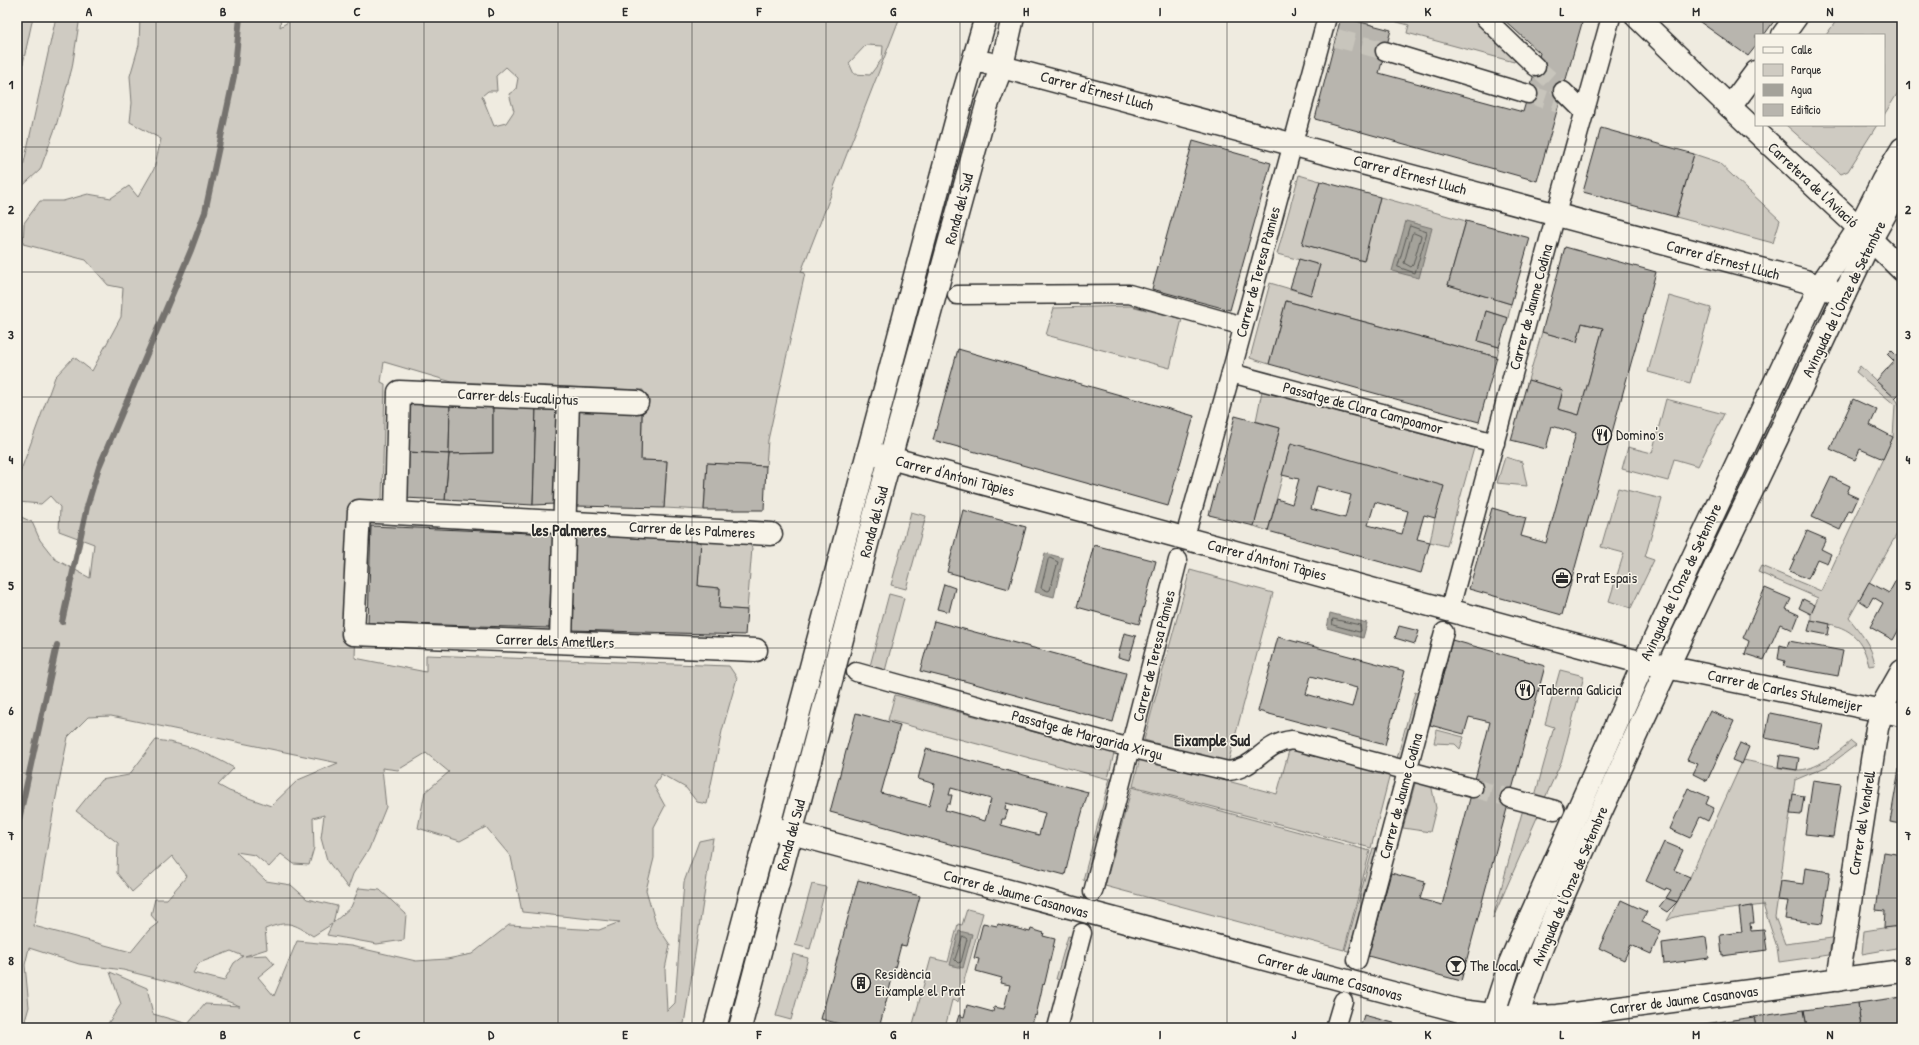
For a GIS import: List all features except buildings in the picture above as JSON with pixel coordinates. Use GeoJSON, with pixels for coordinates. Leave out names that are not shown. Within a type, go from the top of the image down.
{"type":"FeatureCollection","features":[{"type":"Feature","properties":{"kind":"street","name":"Ronda del Sud"},"geometry":{"type":"LineString","coordinates":[[715,1028],[962,100],[986,17]]}},
{"type":"Feature","properties":{"kind":"street","name":"Ronda del Sud"},"geometry":{"type":"LineString","coordinates":[[740,1028],[874,517],[892,458],[987,105],[1002,66],[1014,17]]}},
{"type":"Feature","properties":{"kind":"street","name":"Carrer de Teresa Pàmies"},"geometry":{"type":"LineString","coordinates":[[1188,526],[1231,373],[1292,144],[1329,37],[1328,17]]}},
{"type":"Feature","properties":{"kind":"street"},"geometry":{"type":"LineString","coordinates":[[1484,17],[1536,67]]}},
{"type":"Feature","properties":{"kind":"street","name":"Carrer de Jaume Codina"},"geometry":{"type":"LineString","coordinates":[[1453,597],[1556,214],[1611,17]]}},
{"type":"Feature","properties":{"kind":"street","name":"Carretera de l'Aviació"},"geometry":{"type":"LineString","coordinates":[[1638,17],[1730,107],[1902,270]]}},
{"type":"Feature","properties":{"kind":"street"},"geometry":{"type":"LineString","coordinates":[[1784,34],[1796,17]]}},
{"type":"Feature","properties":{"kind":"street"},"geometry":{"type":"LineString","coordinates":[[1385,51],[1528,94]]}},
{"type":"Feature","properties":{"kind":"street","name":"Carrer d'Ernest Lluch"},"geometry":{"type":"LineString","coordinates":[[974,60],[1002,66],[1556,214],[1820,286],[1844,295]]}},
{"type":"Feature","properties":{"kind":"street"},"geometry":{"type":"LineString","coordinates":[[1730,107],[1755,73]]}},
{"type":"Feature","properties":{"kind":"street"},"geometry":{"type":"LineString","coordinates":[[1561,97],[1585,113]]}},
{"type":"Feature","properties":{"kind":"street","name":"Avinguda de l'Onze de Setembre"},"geometry":{"type":"LineString","coordinates":[[1516,1023],[1542,948],[1570,880],[1667,666],[1844,295],[1883,180],[1902,149]]}},
{"type":"Feature","properties":{"kind":"street","name":"Avinguda de l'Onze de Setembre"},"geometry":{"type":"LineString","coordinates":[[1491,1022],[1519,942],[1644,662],[1820,286],[1865,234],[1902,184]]}},
{"type":"Feature","properties":{"kind":"street"},"geometry":{"type":"LineString","coordinates":[[1865,234],[1902,250]]}},
{"type":"Feature","properties":{"kind":"street"},"geometry":{"type":"LineString","coordinates":[[957,295],[1130,294],[1243,326]]}},
{"type":"Feature","properties":{"kind":"street","name":"Passatge de Clara Campoamor"},"geometry":{"type":"LineString","coordinates":[[1231,373],[1495,443]]}},
{"type":"Feature","properties":{"kind":"street","name":"Carrer dels Eucaliptus"},"geometry":{"type":"LineString","coordinates":[[396,512],[399,392],[637,402]]}},
{"type":"Feature","properties":{"kind":"street"},"geometry":{"type":"LineString","coordinates":[[561,641],[568,400]]}},
{"type":"Feature","properties":{"kind":"street","name":"Carrer d'Antoni Tàpies"},"geometry":{"type":"LineString","coordinates":[[868,452],[1644,662],[1667,666]]}},
{"type":"Feature","properties":{"kind":"street","name":"Carrer de les Palmeres"},"geometry":{"type":"LineString","coordinates":[[353,634],[359,511],[771,534]]}},
{"type":"Feature","properties":{"kind":"street","name":"Carrer de Teresa Pàmies"},"geometry":{"type":"LineString","coordinates":[[1093,892],[1178,560]]}},
{"type":"Feature","properties":{"kind":"street","name":"Carrer de Jaume Codina"},"geometry":{"type":"LineString","coordinates":[[1357,960],[1444,632]]}},
{"type":"Feature","properties":{"kind":"street","name":"Carrer dels Ametllers"},"geometry":{"type":"LineString","coordinates":[[353,634],[561,641],[756,650]]}},
{"type":"Feature","properties":{"kind":"street","name":"Carrer de Carles Stulemeijer"},"geometry":{"type":"LineString","coordinates":[[1667,666],[1892,713]]}},
{"type":"Feature","properties":{"kind":"street","name":"Carrer del Vendrell"},"geometry":{"type":"LineString","coordinates":[[1838,980],[1876,728],[1892,713],[1886,699],[1902,671]]}},
{"type":"Feature","properties":{"kind":"street","name":"Passatge de Margarida Xirgu"},"geometry":{"type":"LineString","coordinates":[[856,672],[1130,748],[1228,772],[1240,770],[1251,764],[1270,747],[1281,741],[1292,740],[1473,788]]}},
{"type":"Feature","properties":{"kind":"street"},"geometry":{"type":"LineString","coordinates":[[1510,798],[1555,810]]}},
{"type":"Feature","properties":{"kind":"street","name":"Carrer de Jaume Casanovas"},"geometry":{"type":"LineString","coordinates":[[769,827],[1460,1011],[1491,1022],[1516,1023],[1558,1016],[1902,971]]}},
{"type":"Feature","properties":{"kind":"street"},"geometry":{"type":"LineString","coordinates":[[1057,1028],[1082,933]]}},
{"type":"Feature","properties":{"kind":"street"},"geometry":{"type":"LineString","coordinates":[[1335,1028],[1343,1000]]}},
{"type":"Feature","properties":{"kind":"green space"},"geometry":{"type":"Polygon","coordinates":[[[17,17],[33,17],[17,91],[17,17]]]}},
{"type":"Feature","properties":{"kind":"green space"},"geometry":{"type":"Polygon","coordinates":[[[56,17],[80,17],[72,68],[56,126],[40,170],[18,190],[56,17]]]}},
{"type":"Feature","properties":{"kind":"green space"},"geometry":{"type":"Polygon","coordinates":[[[140,17],[281,17],[280,27],[296,17],[900,17],[801,272],[805,273],[768,440],[766,466],[707,463],[704,510],[664,508],[667,461],[641,460],[643,390],[452,382],[384,362],[381,382],[385,384],[382,501],[360,500],[355,658],[426,672],[426,655],[729,666],[737,678],[722,731],[707,804],[697,802],[686,788],[661,774],[654,786],[665,806],[654,827],[654,858],[646,890],[656,924],[670,945],[665,969],[667,1011],[675,1003],[684,882],[699,841],[713,838],[684,1024],[665,1028],[241,1028],[230,1024],[219,1028],[105,1028],[121,1004],[110,972],[147,988],[153,1014],[188,1024],[205,1004],[240,1006],[183,985],[123,970],[79,964],[29,948],[25,965],[29,1007],[23,1028],[17,1028],[17,515],[32,522],[40,540],[55,559],[90,578],[94,544],[59,531],[60,507],[50,496],[41,504],[18,502],[17,481],[55,377],[74,357],[92,371],[121,317],[123,288],[108,285],[86,260],[23,244],[24,223],[40,201],[63,201],[88,194],[111,198],[129,186],[138,197],[154,169],[161,139],[130,122],[132,103],[130,76],[139,45],[140,17]],[[866,45],[849,63],[854,74],[870,75],[882,59],[883,46],[866,45]],[[506,67],[496,76],[497,91],[488,91],[482,96],[494,126],[506,123],[514,111],[509,94],[516,89],[518,78],[506,67]],[[111,716],[88,717],[68,737],[54,807],[34,926],[131,952],[149,930],[158,923],[151,915],[155,899],[167,899],[187,876],[172,856],[132,892],[117,873],[118,843],[76,811],[101,780],[129,775],[156,740],[166,741],[187,746],[216,758],[234,768],[218,785],[229,791],[271,806],[298,780],[338,763],[111,716]],[[426,753],[398,770],[382,768],[386,807],[369,849],[353,874],[348,888],[327,860],[321,838],[324,815],[313,818],[314,848],[309,865],[294,864],[281,854],[269,867],[255,855],[236,852],[266,881],[291,885],[307,899],[337,906],[333,923],[351,907],[359,888],[380,890],[406,914],[404,940],[377,944],[327,935],[332,924],[313,936],[290,924],[279,924],[265,929],[267,949],[245,956],[267,955],[274,964],[258,977],[274,996],[297,941],[351,946],[416,961],[447,959],[472,954],[509,925],[599,930],[620,922],[522,912],[511,857],[486,827],[460,841],[418,828],[425,792],[449,772],[426,753]],[[231,951],[199,963],[193,973],[224,981],[234,963],[243,956],[231,951]]]}},
{"type":"Feature","properties":{"kind":"green space"},"geometry":{"type":"Polygon","coordinates":[[[1378,17],[1474,17],[1516,57],[1514,62],[1407,33],[1409,25],[1378,17]]]}},
{"type":"Feature","properties":{"kind":"green space"},"geometry":{"type":"Polygon","coordinates":[[[1839,17],[1902,17],[1902,86],[1885,113],[1885,34],[1827,34],[1839,17]]]}},
{"type":"Feature","properties":{"kind":"green space"},"geometry":{"type":"Polygon","coordinates":[[[1787,126],[1876,126],[1848,171],[1841,174],[1787,126]]]}},
{"type":"Feature","properties":{"kind":"green space"},"geometry":{"type":"Polygon","coordinates":[[[1694,154],[1718,162],[1780,220],[1773,243],[1676,217],[1694,154]]]}},
{"type":"Feature","properties":{"kind":"green space"},"geometry":{"type":"Polygon","coordinates":[[[1299,175],[1320,181],[1303,244],[1363,261],[1380,197],[1466,221],[1448,285],[1511,304],[1508,318],[1486,311],[1478,341],[1499,347],[1497,357],[1286,301],[1269,364],[1250,358],[1270,283],[1311,295],[1320,265],[1277,254],[1299,175]]]}},
{"type":"Feature","properties":{"kind":"green space"},"geometry":{"type":"Polygon","coordinates":[[[1669,296],[1711,308],[1690,383],[1648,372],[1669,296]]]}},
{"type":"Feature","properties":{"kind":"green space"},"geometry":{"type":"Polygon","coordinates":[[[1131,306],[1182,319],[1170,368],[1046,335],[1054,308],[1131,306]]]}},
{"type":"Feature","properties":{"kind":"green space"},"geometry":{"type":"Polygon","coordinates":[[[1582,323],[1603,328],[1579,415],[1558,409],[1563,390],[1528,380],[1542,332],[1577,342],[1582,323]]]}},
{"type":"Feature","properties":{"kind":"green space"},"geometry":{"type":"Polygon","coordinates":[[[1809,331],[1817,334],[1677,628],[1670,624],[1809,331]]]}},
{"type":"Feature","properties":{"kind":"green space"},"geometry":{"type":"Polygon","coordinates":[[[1860,366],[1895,398],[1901,411],[1902,525],[1849,618],[1869,646],[1874,658],[1875,665],[1869,666],[1866,654],[1856,637],[1841,628],[1811,620],[1811,614],[1818,598],[1758,572],[1761,566],[1821,591],[1893,437],[1895,405],[1856,372],[1860,366]]]}},
{"type":"Feature","properties":{"kind":"green space"},"geometry":{"type":"Polygon","coordinates":[[[1262,391],[1474,448],[1447,546],[1430,542],[1435,518],[1291,444],[1268,531],[1254,526],[1280,428],[1256,421],[1262,391]]]}},
{"type":"Feature","properties":{"kind":"green space"},"geometry":{"type":"Polygon","coordinates":[[[1666,399],[1724,414],[1698,466],[1674,459],[1668,481],[1622,469],[1628,447],[1652,453],[1666,399]]]}},
{"type":"Feature","properties":{"kind":"green space"},"geometry":{"type":"Polygon","coordinates":[[[1505,457],[1522,462],[1527,486],[1497,483],[1505,457]]]}},
{"type":"Feature","properties":{"kind":"green space"},"geometry":{"type":"Polygon","coordinates":[[[1618,488],[1662,499],[1645,557],[1654,560],[1631,608],[1609,601],[1624,553],[1601,547],[1618,488]]]}},
{"type":"Feature","properties":{"kind":"green space"},"geometry":{"type":"Polygon","coordinates":[[[911,512],[926,516],[906,589],[891,585],[911,512]]]}},
{"type":"Feature","properties":{"kind":"green space"},"geometry":{"type":"Polygon","coordinates":[[[701,539],[749,543],[752,548],[747,610],[719,608],[720,588],[698,586],[701,539]]]}},
{"type":"Feature","properties":{"kind":"green space"},"geometry":{"type":"Polygon","coordinates":[[[1190,570],[1273,593],[1228,763],[1144,740],[1190,570]]]}},
{"type":"Feature","properties":{"kind":"green space"},"geometry":{"type":"Polygon","coordinates":[[[889,594],[904,598],[885,671],[870,666],[889,594]]]}},
{"type":"Feature","properties":{"kind":"green space"},"geometry":{"type":"Polygon","coordinates":[[[1560,670],[1584,676],[1562,760],[1545,798],[1535,796],[1554,727],[1545,724],[1560,670]]]}},
{"type":"Feature","properties":{"kind":"green space"},"geometry":{"type":"Polygon","coordinates":[[[1415,692],[1419,694],[1401,763],[1396,762],[1415,692]]]}},
{"type":"Feature","properties":{"kind":"green space"},"geometry":{"type":"Polygon","coordinates":[[[895,695],[1114,753],[1108,779],[888,720],[895,695]]]}},
{"type":"Feature","properties":{"kind":"green space"},"geometry":{"type":"Polygon","coordinates":[[[1437,730],[1464,737],[1460,749],[1455,744],[1434,743],[1437,730]]]}},
{"type":"Feature","properties":{"kind":"green space"},"geometry":{"type":"Polygon","coordinates":[[[1851,741],[1856,745],[1828,766],[1795,780],[1775,917],[1785,944],[1832,938],[1829,955],[1779,962],[1777,947],[1763,905],[1683,915],[1667,921],[1690,877],[1743,760],[1783,768],[1804,770],[1826,760],[1851,741]]]}},
{"type":"Feature","properties":{"kind":"green space"},"geometry":{"type":"Polygon","coordinates":[[[1290,747],[1390,774],[1371,848],[1133,786],[1140,758],[1277,794],[1290,747]]]}},
{"type":"Feature","properties":{"kind":"green space"},"geometry":{"type":"Polygon","coordinates":[[[1110,778],[1115,779],[1088,881],[1083,880],[1110,778]]]}},
{"type":"Feature","properties":{"kind":"green space"},"geometry":{"type":"Polygon","coordinates":[[[1416,780],[1431,784],[1436,808],[1430,832],[1403,828],[1416,780]]]}},
{"type":"Feature","properties":{"kind":"green space"},"geometry":{"type":"Polygon","coordinates":[[[1132,787],[1370,851],[1344,950],[1105,886],[1132,787]]]}},
{"type":"Feature","properties":{"kind":"green space"},"geometry":{"type":"Polygon","coordinates":[[[1523,809],[1539,813],[1493,918],[1523,809]]]}},
{"type":"Feature","properties":{"kind":"green space"},"geometry":{"type":"Polygon","coordinates":[[[1373,848],[1378,849],[1351,952],[1345,950],[1373,848]]]}},
{"type":"Feature","properties":{"kind":"green space"},"geometry":{"type":"Polygon","coordinates":[[[812,884],[826,887],[810,949],[795,945],[812,884]]]}},
{"type":"Feature","properties":{"kind":"green space"},"geometry":{"type":"Polygon","coordinates":[[[967,909],[983,913],[958,1002],[952,1000],[945,1028],[912,1028],[931,958],[948,962],[958,924],[962,925],[967,909]]]}},
{"type":"Feature","properties":{"kind":"green space"},"geometry":{"type":"Polygon","coordinates":[[[1902,925],[1902,947],[1862,954],[1864,931],[1902,925]]]}},
{"type":"Feature","properties":{"kind":"green space"},"geometry":{"type":"Polygon","coordinates":[[[1068,936],[1072,937],[1061,980],[1056,979],[1068,936]]]}},
{"type":"Feature","properties":{"kind":"green space"},"geometry":{"type":"Polygon","coordinates":[[[793,954],[808,958],[791,1020],[776,1016],[793,954]]]}},
{"type":"Feature","properties":{"kind":"water"},"geometry":{"type":"Polygon","coordinates":[[[1406,221],[1432,228],[1419,278],[1392,271],[1406,221]]]}},
{"type":"Feature","properties":{"kind":"water"},"geometry":{"type":"Polygon","coordinates":[[[1045,553],[1063,558],[1054,597],[1035,592],[1045,553]]]}},
{"type":"Feature","properties":{"kind":"water"},"geometry":{"type":"Polygon","coordinates":[[[1330,613],[1367,623],[1363,638],[1327,628],[1330,613]]]}},
{"type":"Feature","properties":{"kind":"water"},"geometry":{"type":"Polygon","coordinates":[[[959,931],[972,934],[963,968],[950,965],[959,931]]]}},
{"type":"Feature","properties":{"kind":"waterway"},"geometry":{"type":"LineString","coordinates":[[62,622],[87,507],[99,467],[191,250],[205,212],[234,76],[240,17]]}},
{"type":"Feature","properties":{"kind":"waterway"},"geometry":{"type":"LineString","coordinates":[[17,829],[57,645]]}},
{"type":"Feature","properties":{"kind":"tunnel"},"geometry":{"type":"LineString","coordinates":[[1336,38],[1385,51]]}},
{"type":"Feature","properties":{"kind":"tunnel"},"geometry":{"type":"LineString","coordinates":[[1536,67],[1563,91]]}},
{"type":"Feature","properties":{"kind":"tunnel"},"geometry":{"type":"LineString","coordinates":[[1528,94],[1559,104]]}},
{"type":"Feature","properties":{"kind":"tunnel"},"geometry":{"type":"LineString","coordinates":[[1473,788],[1510,798]]}},
{"type":"Feature","properties":{"kind":"place","name":"Domino's"},"geometry":{"type":"Point","coordinates":[1602,435]}},
{"type":"Feature","properties":{"kind":"place","name":"Prat Espais"},"geometry":{"type":"Point","coordinates":[1562,578]}},
{"type":"Feature","properties":{"kind":"place","name":"Taberna Galicia"},"geometry":{"type":"Point","coordinates":[1525,690]}},
{"type":"Feature","properties":{"kind":"place","name":"The Local"},"geometry":{"type":"Point","coordinates":[1456,966]}},
{"type":"Feature","properties":{"kind":"place","name":"Residència Eixample el Prat"},"geometry":{"type":"Point","coordinates":[861,983]}},
{"type":"Feature","properties":{"kind":"district","name":"les Palmeres"},"geometry":{"type":"Point","coordinates":[569,530]}},
{"type":"Feature","properties":{"kind":"district","name":"Eixample Sud"},"geometry":{"type":"Point","coordinates":[1212,740]}}]}
